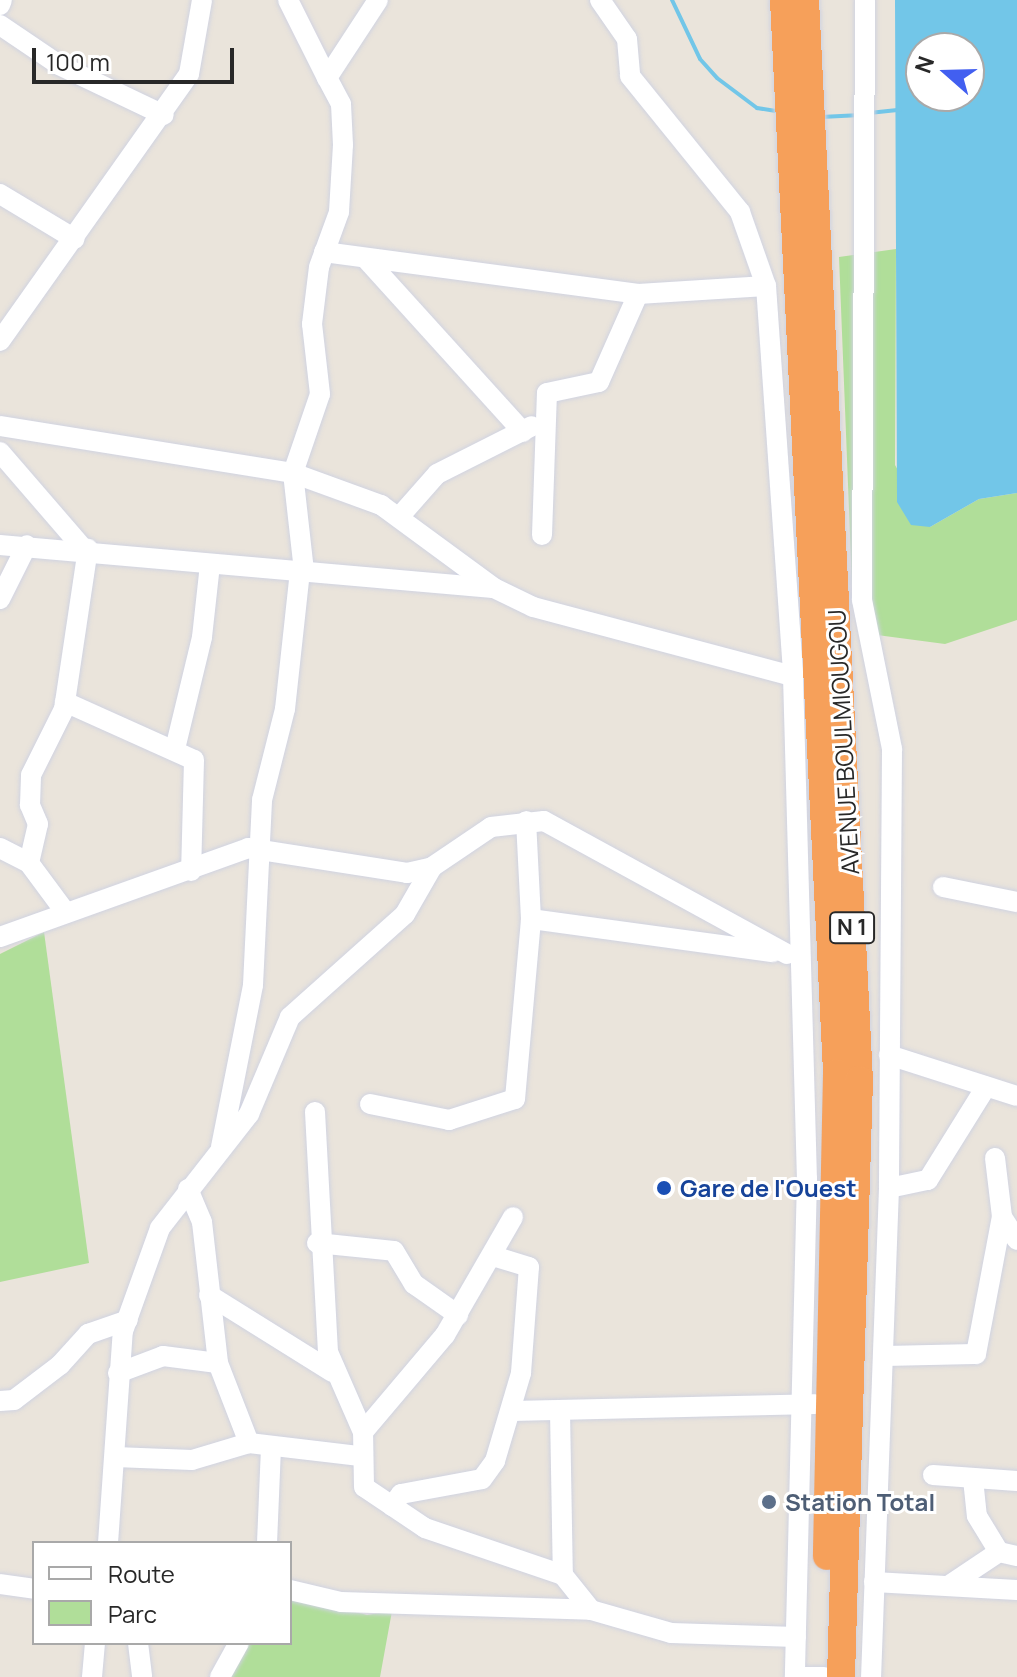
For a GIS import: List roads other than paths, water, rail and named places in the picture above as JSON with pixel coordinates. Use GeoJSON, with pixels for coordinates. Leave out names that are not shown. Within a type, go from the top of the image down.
{"type":"FeatureCollection","features":[{"type":"Feature","properties":{"kind":"highway","name":"AVENUE BOULMIOUGOU"},"geometry":{"type":"LineString","coordinates":[[784,0],[797,70],[801,181],[868,1181],[841,1677]]}},
{"type":"Feature","properties":{"kind":"highway","name":"AVENUE BOULMIOUGOU"},"geometry":{"type":"LineString","coordinates":[[797,70],[805,0]]}},
{"type":"Feature","properties":{"kind":"highway","name":"AVENUE BOULMIOUGOU"},"geometry":{"type":"LineString","coordinates":[[824,1677],[831,1404],[868,1181]]}},
{"type":"Feature","properties":{"kind":"street"},"geometry":{"type":"LineString","coordinates":[[0,341],[164,115],[195,56],[202,0]]}},
{"type":"Feature","properties":{"kind":"street"},"geometry":{"type":"LineString","coordinates":[[221,1148],[253,985],[261,848],[302,571],[293,473],[320,394],[312,324],[324,252],[339,212],[343,145],[341,104],[288,0]]}},
{"type":"Feature","properties":{"kind":"street"},"geometry":{"type":"LineString","coordinates":[[327,78],[378,0]]}},
{"type":"Feature","properties":{"kind":"street"},"geometry":{"type":"LineString","coordinates":[[600,0],[627,39],[630,76],[740,212],[766,286],[793,676],[794,955],[807,1179],[795,1677],[824,1677]]}},
{"type":"Feature","properties":{"kind":"street"},"geometry":{"type":"LineString","coordinates":[[865,0],[862,600],[878,708],[892,749],[889,1055],[868,1181],[884,1356],[871,1677]]}},
{"type":"Feature","properties":{"kind":"street"},"geometry":{"type":"LineString","coordinates":[[0,25],[59,65],[164,115]]}},
{"type":"Feature","properties":{"kind":"street"},"geometry":{"type":"LineString","coordinates":[[0,194],[75,239]]}},
{"type":"Feature","properties":{"kind":"street"},"geometry":{"type":"LineString","coordinates":[[324,252],[638,294],[766,286]]}},
{"type":"Feature","properties":{"kind":"street"},"geometry":{"type":"LineString","coordinates":[[367,260],[523,432]]}},
{"type":"Feature","properties":{"kind":"street"},"geometry":{"type":"LineString","coordinates":[[542,535],[544,416],[549,390],[599,382],[638,294]]}},
{"type":"Feature","properties":{"kind":"street"},"geometry":{"type":"LineString","coordinates":[[400,516],[437,474],[523,432],[544,416]]}},
{"type":"Feature","properties":{"kind":"street"},"geometry":{"type":"LineString","coordinates":[[0,426],[293,473],[400,516],[494,588],[562,616],[793,676]]}},
{"type":"Feature","properties":{"kind":"street"},"geometry":{"type":"LineString","coordinates":[[0,452],[85,548],[65,702],[31,775],[29,797],[38,824],[29,863]]}},
{"type":"Feature","properties":{"kind":"street"},"geometry":{"type":"LineString","coordinates":[[0,545],[85,548],[210,565],[494,588]]}},
{"type":"Feature","properties":{"kind":"street"},"geometry":{"type":"LineString","coordinates":[[0,599],[27,545]]}},
{"type":"Feature","properties":{"kind":"street"},"geometry":{"type":"LineString","coordinates":[[175,749],[202,637],[210,565]]}},
{"type":"Feature","properties":{"kind":"street"},"geometry":{"type":"LineString","coordinates":[[65,702],[194,760],[191,871]]}},
{"type":"Feature","properties":{"kind":"street"},"geometry":{"type":"LineString","coordinates":[[108,1541],[118,1373],[128,1320],[160,1228],[249,1114],[290,1017],[405,914],[432,867],[481,832],[526,821],[561,829],[794,955]]}},
{"type":"Feature","properties":{"kind":"street"},"geometry":{"type":"LineString","coordinates":[[370,1104],[449,1120],[515,1099],[531,919],[526,821]]}},
{"type":"Feature","properties":{"kind":"street"},"geometry":{"type":"LineString","coordinates":[[0,848],[29,863],[63,909]]}},
{"type":"Feature","properties":{"kind":"street"},"geometry":{"type":"LineString","coordinates":[[0,937],[63,909],[261,848],[380,874],[432,867]]}},
{"type":"Feature","properties":{"kind":"street"},"geometry":{"type":"LineString","coordinates":[[943,887],[1017,902]]}},
{"type":"Feature","properties":{"kind":"street"},"geometry":{"type":"LineString","coordinates":[[531,919],[794,955]]}},
{"type":"Feature","properties":{"kind":"street"},"geometry":{"type":"LineString","coordinates":[[889,1055],[1017,1096]]}},
{"type":"Feature","properties":{"kind":"street"},"geometry":{"type":"LineString","coordinates":[[807,1179],[928,1180],[986,1087]]}},
{"type":"Feature","properties":{"kind":"street"},"geometry":{"type":"LineString","coordinates":[[315,1112],[317,1243],[332,1372]]}},
{"type":"Feature","properties":{"kind":"street"},"geometry":{"type":"LineString","coordinates":[[884,1356],[976,1354],[1002,1217],[995,1158]]}},
{"type":"Feature","properties":{"kind":"street"},"geometry":{"type":"LineString","coordinates":[[188,1189],[202,1222],[218,1363],[249,1443]]}},
{"type":"Feature","properties":{"kind":"street"},"geometry":{"type":"LineString","coordinates":[[363,1432],[383,1417],[458,1315],[513,1217]]}},
{"type":"Feature","properties":{"kind":"street"},"geometry":{"type":"LineString","coordinates":[[1002,1217],[1017,1240]]}},
{"type":"Feature","properties":{"kind":"street"},"geometry":{"type":"LineString","coordinates":[[317,1243],[394,1251],[414,1284],[458,1315]]}},
{"type":"Feature","properties":{"kind":"street"},"geometry":{"type":"LineString","coordinates":[[392,1506],[401,1494],[487,1477],[511,1411],[526,1336],[529,1267],[492,1256]]}},
{"type":"Feature","properties":{"kind":"street"},"geometry":{"type":"LineString","coordinates":[[209,1295],[332,1372],[354,1399],[363,1432],[360,1456],[365,1490],[425,1528],[563,1575],[591,1610]]}},
{"type":"Feature","properties":{"kind":"street"},"geometry":{"type":"LineString","coordinates":[[0,1401],[14,1400],[60,1365],[88,1334],[128,1320]]}},
{"type":"Feature","properties":{"kind":"street"},"geometry":{"type":"LineString","coordinates":[[118,1373],[163,1356],[218,1363]]}},
{"type":"Feature","properties":{"kind":"street"},"geometry":{"type":"LineString","coordinates":[[511,1411],[831,1404]]}},
{"type":"Feature","properties":{"kind":"street"},"geometry":{"type":"LineString","coordinates":[[560,1411],[563,1575]]}},
{"type":"Feature","properties":{"kind":"street"},"geometry":{"type":"LineString","coordinates":[[115,1457],[192,1460],[249,1443],[360,1456]]}},
{"type":"Feature","properties":{"kind":"street"},"geometry":{"type":"LineString","coordinates":[[267,1541],[271,1447]]}},
{"type":"Feature","properties":{"kind":"street"},"geometry":{"type":"LineString","coordinates":[[933,1475],[1017,1481]]}},
{"type":"Feature","properties":{"kind":"street"},"geometry":{"type":"LineString","coordinates":[[948,1586],[1008,1554],[975,1512],[973,1479]]}},
{"type":"Feature","properties":{"kind":"street"},"geometry":{"type":"LineString","coordinates":[[874,1582],[1017,1590]]}},
{"type":"Feature","properties":{"kind":"street"},"geometry":{"type":"LineString","coordinates":[[0,1584],[32,1589]]}},
{"type":"Feature","properties":{"kind":"street"},"geometry":{"type":"LineString","coordinates":[[292,1590],[341,1602],[591,1610],[671,1633],[796,1637]]}},
{"type":"Feature","properties":{"kind":"street"},"geometry":{"type":"LineString","coordinates":[[92,1677],[95,1645]]}},
{"type":"Feature","properties":{"kind":"street"},"geometry":{"type":"LineString","coordinates":[[138,1645],[142,1677]]}},
{"type":"Feature","properties":{"kind":"street"},"geometry":{"type":"LineString","coordinates":[[220,1677],[238,1645]]}},
{"type":"Feature","properties":{"kind":"water"},"geometry":{"type":"Polygon","coordinates":[[[895,0],[1017,0],[1017,493],[979,499],[930,527],[911,525],[897,502],[895,0]]]}},
{"type":"Feature","properties":{"kind":"waterway"},"geometry":{"type":"LineString","coordinates":[[672,0],[700,59],[717,78],[757,108],[781,112]]}},
{"type":"Feature","properties":{"kind":"waterway"},"geometry":{"type":"LineString","coordinates":[[869,113],[900,110]]}},
{"type":"Feature","properties":{"kind":"waterway"},"geometry":{"type":"LineString","coordinates":[[821,117],[856,115]]}},
{"type":"Feature","properties":{"kind":"place","name":"Gare de l'Ouest"},"geometry":{"type":"Point","coordinates":[664,1188]}},
{"type":"Feature","properties":{"kind":"place","name":"Station Total"},"geometry":{"type":"Point","coordinates":[769,1502]}}]}
